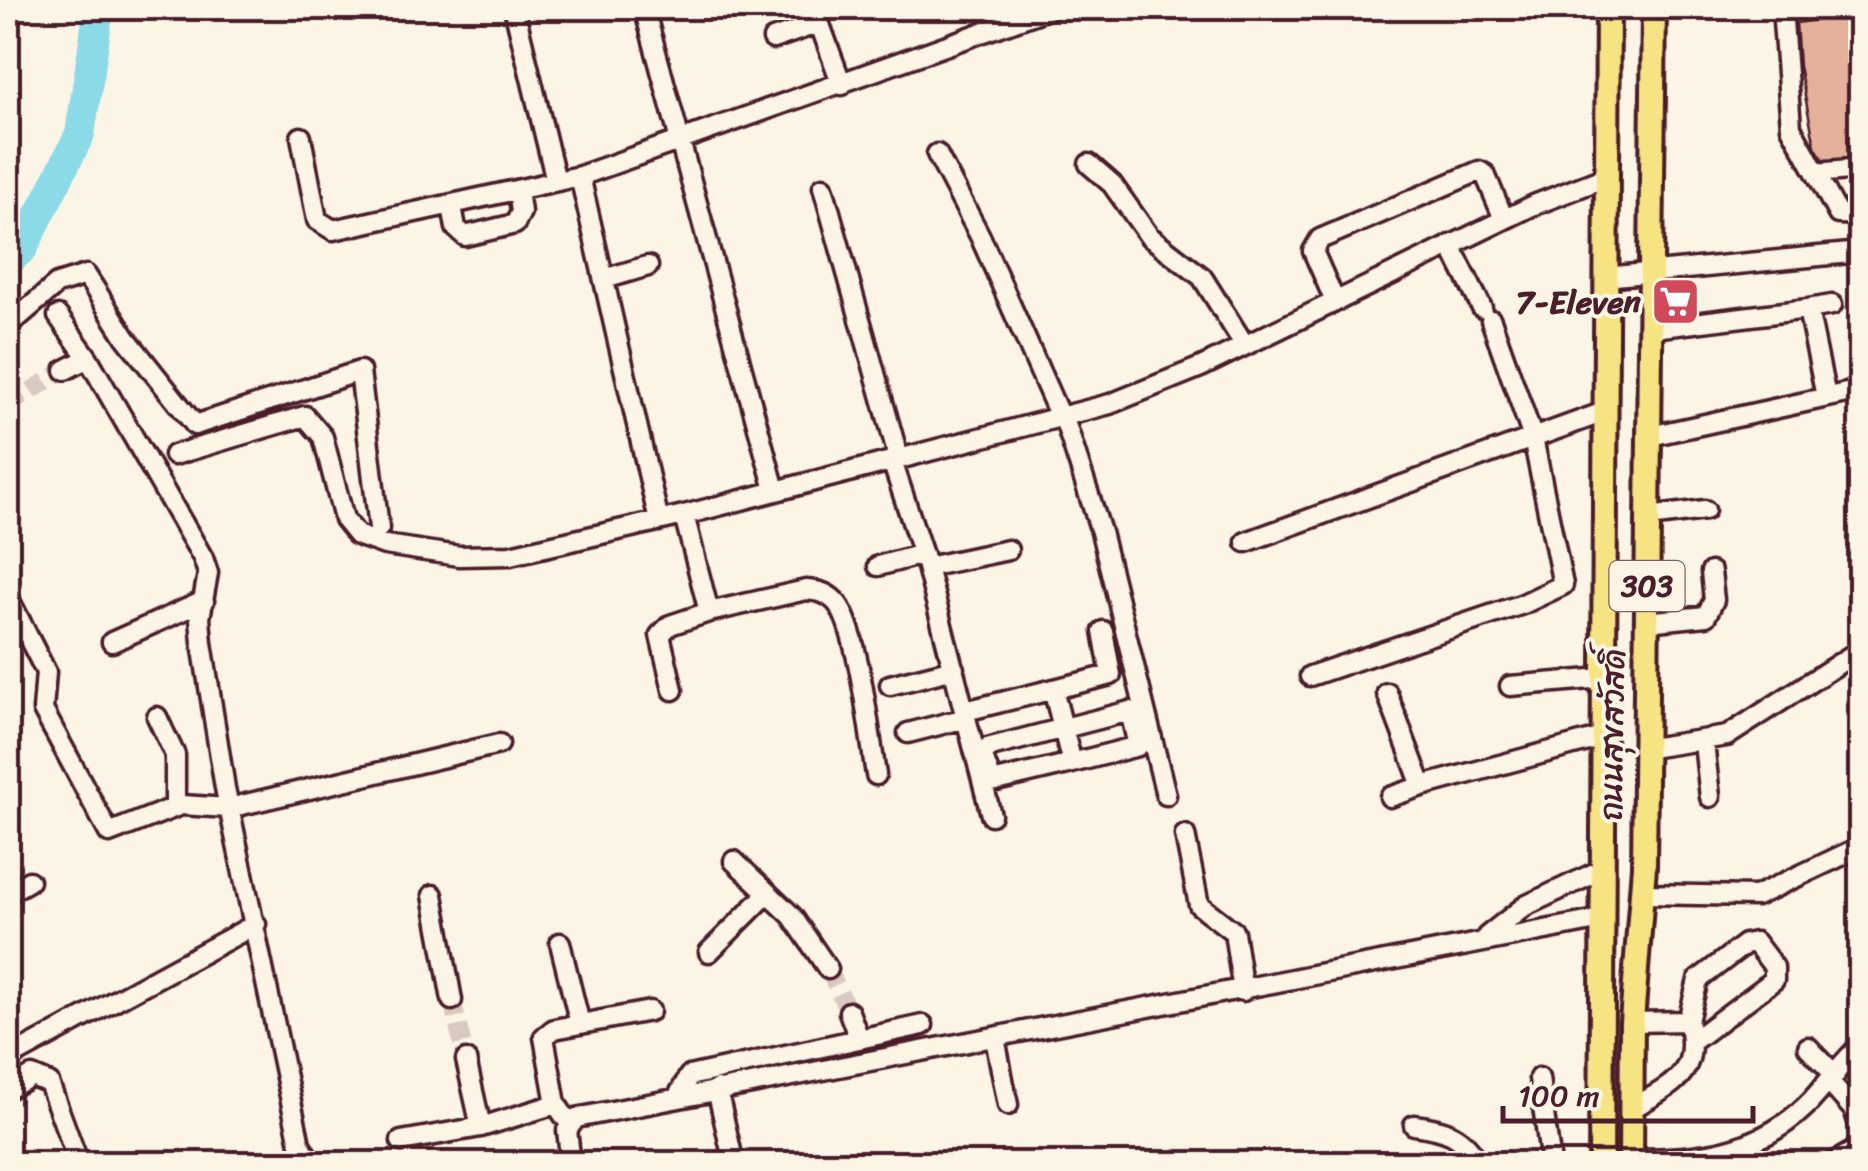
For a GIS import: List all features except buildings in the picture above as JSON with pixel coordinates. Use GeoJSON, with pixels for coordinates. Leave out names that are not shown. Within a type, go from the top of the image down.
{"type":"FeatureCollection","features":[{"type":"Feature","properties":{"kind":"main road","name":"ถนนสุขสวัสดิ์"},"geometry":{"type":"LineString","coordinates":[[1601,1164],[1608,8]]}},
{"type":"Feature","properties":{"kind":"main road","name":"ถนนสุขสวัสดิ์"},"geometry":{"type":"LineString","coordinates":[[1632,1161],[1632,1022],[1642,894],[1653,328],[1654,8]]}},
{"type":"Feature","properties":{"kind":"street"},"geometry":{"type":"LineString","coordinates":[[514,8],[556,182]]}},
{"type":"Feature","properties":{"kind":"street"},"geometry":{"type":"LineString","coordinates":[[644,8],[775,490]]}},
{"type":"Feature","properties":{"kind":"street"},"geometry":{"type":"LineString","coordinates":[[301,137],[317,220],[324,228],[333,230],[580,176],[1051,8]]}},
{"type":"Feature","properties":{"kind":"street"},"geometry":{"type":"LineString","coordinates":[[1782,8],[1792,127],[1832,209],[1838,214],[1860,215]]}},
{"type":"Feature","properties":{"kind":"street"},"geometry":{"type":"LineString","coordinates":[[773,39],[816,15],[842,85]]}},
{"type":"Feature","properties":{"kind":"street"},"geometry":{"type":"LineString","coordinates":[[937,154],[980,236],[1062,418],[1106,548],[1166,795]]}},
{"type":"Feature","properties":{"kind":"street"},"geometry":{"type":"LineString","coordinates":[[1089,164],[1112,184],[1149,236],[1202,277],[1244,344]]}},
{"type":"Feature","properties":{"kind":"street"},"geometry":{"type":"LineString","coordinates":[[1816,173],[1860,169]]}},
{"type":"Feature","properties":{"kind":"street"},"geometry":{"type":"LineString","coordinates":[[1334,299],[1313,252],[1320,239],[1478,171],[1485,174],[1504,219]]}},
{"type":"Feature","properties":{"kind":"street"},"geometry":{"type":"LineString","coordinates":[[580,176],[659,521]]}},
{"type":"Feature","properties":{"kind":"street"},"geometry":{"type":"LineString","coordinates":[[174,455],[305,416],[323,437],[350,528],[385,545],[459,556],[510,555],[684,516],[1062,418],[1157,387],[1504,219],[1606,177]]}},
{"type":"Feature","properties":{"kind":"street"},"geometry":{"type":"LineString","coordinates":[[823,188],[990,815]]}},
{"type":"Feature","properties":{"kind":"street"},"geometry":{"type":"LineString","coordinates":[[452,206],[456,228],[466,236],[516,224],[521,212],[518,190]]}},
{"type":"Feature","properties":{"kind":"street"},"geometry":{"type":"LineString","coordinates":[[1310,676],[1557,591],[1564,577],[1533,438],[1487,314],[1450,245]]}},
{"type":"Feature","properties":{"kind":"street"},"geometry":{"type":"LineString","coordinates":[[1605,278],[1854,253]]}},
{"type":"Feature","properties":{"kind":"street"},"geometry":{"type":"LineString","coordinates":[[604,279],[648,266]]}},
{"type":"Feature","properties":{"kind":"street"},"geometry":{"type":"LineString","coordinates":[[8,326],[58,284],[86,275],[126,338],[195,425],[360,371],[379,528]]}},
{"type":"Feature","properties":{"kind":"street"},"geometry":{"type":"LineString","coordinates":[[1653,328],[1832,305]]}},
{"type":"Feature","properties":{"kind":"street"},"geometry":{"type":"LineString","coordinates":[[1808,309],[1826,397]]}},
{"type":"Feature","properties":{"kind":"street"},"geometry":{"type":"LineString","coordinates":[[58,316],[88,358],[203,558],[208,574],[202,643],[229,808],[300,1144],[312,1164]]}},
{"type":"Feature","properties":{"kind":"street"},"geometry":{"type":"LineString","coordinates":[[65,370],[88,358]]}},
{"type":"Feature","properties":{"kind":"street"},"geometry":{"type":"LineString","coordinates":[[1650,436],[1860,390]]}},
{"type":"Feature","properties":{"kind":"street"},"geometry":{"type":"LineString","coordinates":[[1246,542],[1606,411]]}},
{"type":"Feature","properties":{"kind":"street"},"geometry":{"type":"LineString","coordinates":[[1648,517],[1704,510]]}},
{"type":"Feature","properties":{"kind":"street"},"geometry":{"type":"LineString","coordinates":[[684,516],[709,612]]}},
{"type":"Feature","properties":{"kind":"street"},"geometry":{"type":"LineString","coordinates":[[878,566],[1008,550]]}},
{"type":"Feature","properties":{"kind":"street"},"geometry":{"type":"LineString","coordinates":[[1646,622],[1706,616],[1714,600],[1711,572]]}},
{"type":"Feature","properties":{"kind":"street"},"geometry":{"type":"LineString","coordinates":[[673,690],[660,636],[670,624],[806,590],[821,591],[837,602],[851,632],[876,775]]}},
{"type":"Feature","properties":{"kind":"street"},"geometry":{"type":"LineString","coordinates":[[8,597],[46,672],[43,710],[104,828],[117,834],[175,806],[229,808],[500,744]]}},
{"type":"Feature","properties":{"kind":"street"},"geometry":{"type":"LineString","coordinates":[[112,642],[204,601]]}},
{"type":"Feature","properties":{"kind":"street"},"geometry":{"type":"LineString","coordinates":[[908,733],[1111,675],[1103,631]]}},
{"type":"Feature","properties":{"kind":"street"},"geometry":{"type":"LineString","coordinates":[[1643,749],[1704,743],[1727,736],[1784,704],[1860,650]]}},
{"type":"Feature","properties":{"kind":"street"},"geometry":{"type":"LineString","coordinates":[[890,685],[954,669]]}},
{"type":"Feature","properties":{"kind":"street"},"geometry":{"type":"LineString","coordinates":[[1510,686],[1604,678]]}},
{"type":"Feature","properties":{"kind":"street"},"geometry":{"type":"LineString","coordinates":[[1053,689],[1072,763]]}},
{"type":"Feature","properties":{"kind":"street"},"geometry":{"type":"LineString","coordinates":[[1387,694],[1422,786]]}},
{"type":"Feature","properties":{"kind":"street"},"geometry":{"type":"LineString","coordinates":[[1130,711],[1140,742],[1072,763],[992,782],[982,754],[987,748],[1130,711]]}},
{"type":"Feature","properties":{"kind":"street"},"geometry":{"type":"LineString","coordinates":[[158,717],[175,755],[175,806]]}},
{"type":"Feature","properties":{"kind":"street"},"geometry":{"type":"LineString","coordinates":[[1390,797],[1602,737]]}},
{"type":"Feature","properties":{"kind":"street"},"geometry":{"type":"LineString","coordinates":[[1704,743],[1710,797]]}},
{"type":"Feature","properties":{"kind":"street"},"geometry":{"type":"LineString","coordinates":[[1185,835],[1194,892],[1203,911],[1226,926],[1237,941],[1244,991]]}},
{"type":"Feature","properties":{"kind":"street"},"geometry":{"type":"LineString","coordinates":[[1642,894],[1756,896],[1860,847]]}},
{"type":"Feature","properties":{"kind":"street"},"geometry":{"type":"LineString","coordinates":[[734,861],[792,916],[828,969]]}},
{"type":"Feature","properties":{"kind":"street"},"geometry":{"type":"LineString","coordinates":[[1483,939],[1525,906],[1601,870]]}},
{"type":"Feature","properties":{"kind":"street"},"geometry":{"type":"LineString","coordinates":[[8,893],[29,881]]}},
{"type":"Feature","properties":{"kind":"street"},"geometry":{"type":"LineString","coordinates":[[709,952],[768,893]]}},
{"type":"Feature","properties":{"kind":"street"},"geometry":{"type":"LineString","coordinates":[[433,895],[452,1000]]}},
{"type":"Feature","properties":{"kind":"street"},"geometry":{"type":"LineString","coordinates":[[569,1123],[678,1096],[1152,1009],[1483,939],[1602,919]]}},
{"type":"Feature","properties":{"kind":"street"},"geometry":{"type":"LineString","coordinates":[[8,1044],[20,1052],[256,924]]}},
{"type":"Feature","properties":{"kind":"street"},"geometry":{"type":"LineString","coordinates":[[1633,1108],[1676,1082],[1690,1058],[1693,1041],[1688,1020],[1698,980],[1744,944],[1755,942],[1774,967],[1774,980],[1693,1041]]}},
{"type":"Feature","properties":{"kind":"street"},"geometry":{"type":"LineString","coordinates":[[560,944],[580,1024]]}},
{"type":"Feature","properties":{"kind":"street"},"geometry":{"type":"LineString","coordinates":[[571,1164],[569,1123],[556,1104],[544,1038],[554,1030],[650,1011]]}},
{"type":"Feature","properties":{"kind":"street"},"geometry":{"type":"LineString","coordinates":[[849,1012],[859,1038]]}},
{"type":"Feature","properties":{"kind":"street"},"geometry":{"type":"LineString","coordinates":[[1632,1022],[1688,1020]]}},
{"type":"Feature","properties":{"kind":"street"},"geometry":{"type":"LineString","coordinates":[[678,1096],[689,1076],[923,1025]]}},
{"type":"Feature","properties":{"kind":"street"},"geometry":{"type":"LineString","coordinates":[[995,1038],[1008,1105]]}},
{"type":"Feature","properties":{"kind":"street"},"geometry":{"type":"LineString","coordinates":[[835,1044],[840,1067]]}},
{"type":"Feature","properties":{"kind":"street"},"geometry":{"type":"LineString","coordinates":[[1808,1046],[1854,1110],[1860,1127]]}},
{"type":"Feature","properties":{"kind":"street"},"geometry":{"type":"LineString","coordinates":[[1632,1161],[1723,1159],[1786,1122],[1860,1046]]}},
{"type":"Feature","properties":{"kind":"street"},"geometry":{"type":"LineString","coordinates":[[466,1060],[481,1128]]}},
{"type":"Feature","properties":{"kind":"street"},"geometry":{"type":"LineString","coordinates":[[8,1089],[32,1076],[48,1083],[80,1164]]}},
{"type":"Feature","properties":{"kind":"street"},"geometry":{"type":"LineString","coordinates":[[1540,1078],[1551,1164]]}},
{"type":"Feature","properties":{"kind":"street"},"geometry":{"type":"LineString","coordinates":[[718,1089],[734,1164]]}},
{"type":"Feature","properties":{"kind":"street"},"geometry":{"type":"LineString","coordinates":[[401,1141],[481,1128],[556,1104]]}},
{"type":"Feature","properties":{"kind":"street"},"geometry":{"type":"LineString","coordinates":[[1414,1125],[1448,1130],[1462,1140],[1479,1164]]}},
{"type":"Feature","properties":{"kind":"street"},"geometry":{"type":"LineString","coordinates":[[1831,1164],[1854,1152],[1860,1142]]}},
{"type":"Feature","properties":{"kind":"waterway"},"geometry":{"type":"LineString","coordinates":[[8,262],[23,248],[80,134],[99,8]]}},
{"type":"Feature","properties":{"kind":"tunnel"},"geometry":{"type":"LineString","coordinates":[[8,405],[65,370]]}},
{"type":"Feature","properties":{"kind":"tunnel"},"geometry":{"type":"LineString","coordinates":[[828,969],[849,1012]]}},
{"type":"Feature","properties":{"kind":"tunnel"},"geometry":{"type":"LineString","coordinates":[[452,1000],[466,1060]]}},
{"type":"Feature","properties":{"kind":"place","name":"7-Eleven"},"geometry":{"type":"Point","coordinates":[1676,302]}}]}
